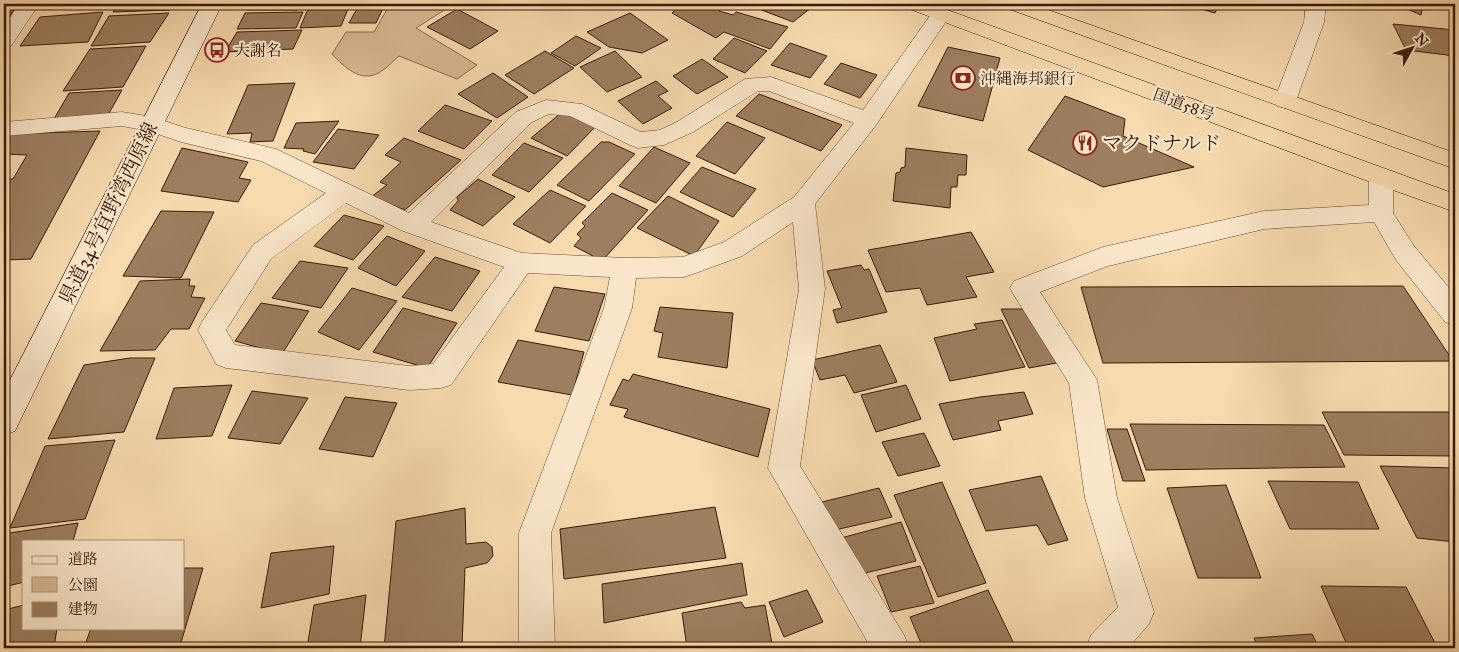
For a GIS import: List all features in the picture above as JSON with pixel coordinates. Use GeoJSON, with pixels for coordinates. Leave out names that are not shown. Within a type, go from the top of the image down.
{"type":"FeatureCollection","features":[{"type":"Feature","properties":{"kind":"highway","name":"国道58号"},"geometry":{"type":"LineString","coordinates":[[914,4],[1381,178],[1455,203]]}},
{"type":"Feature","properties":{"kind":"highway","name":"国道58号"},"geometry":{"type":"LineString","coordinates":[[1013,4],[1455,161]]}},
{"type":"Feature","properties":{"kind":"street"},"geometry":{"type":"LineString","coordinates":[[4,42],[29,4]]}},
{"type":"Feature","properties":{"kind":"street","name":"県道34号宜野湾西原線"},"geometry":{"type":"LineString","coordinates":[[4,422],[212,4]]}},
{"type":"Feature","properties":{"kind":"street"},"geometry":{"type":"LineString","coordinates":[[1285,101],[1314,22],[1316,4]]}},
{"type":"Feature","properties":{"kind":"street"},"geometry":{"type":"LineString","coordinates":[[4,128],[122,119],[152,124],[181,134],[268,155],[412,225],[522,263],[625,268],[684,268],[733,249],[803,203],[868,120],[941,14]]}},
{"type":"Feature","properties":{"kind":"street"},"geometry":{"type":"LineString","coordinates":[[412,225],[524,117],[546,107],[574,109],[638,140],[664,138],[753,84],[771,84],[868,120]]}},
{"type":"Feature","properties":{"kind":"street"},"geometry":{"type":"LineString","coordinates":[[1381,178],[1381,213],[1405,253],[1455,314]]}},
{"type":"Feature","properties":{"kind":"street"},"geometry":{"type":"LineString","coordinates":[[344,192],[262,252],[212,330],[226,356],[410,378],[441,376],[522,263]]}},
{"type":"Feature","properties":{"kind":"street"},"geometry":{"type":"LineString","coordinates":[[803,203],[812,289],[784,468],[890,648]]}},
{"type":"Feature","properties":{"kind":"street"},"geometry":{"type":"LineString","coordinates":[[1104,648],[1137,612],[1100,498],[1083,380],[1023,288],[1103,257],[1264,220],[1381,213]]}},
{"type":"Feature","properties":{"kind":"street"},"geometry":{"type":"LineString","coordinates":[[537,648],[535,533],[618,308],[625,268]]}},
{"type":"Feature","properties":{"kind":"green space"},"geometry":{"type":"Polygon","coordinates":[[[380,4],[442,4],[449,7],[416,28],[477,65],[457,79],[399,56],[385,69],[373,75],[360,75],[348,69],[332,54],[346,32],[374,32],[389,6],[380,4]]]}},
{"type":"Feature","properties":{"kind":"building"},"geometry":{"type":"Polygon","coordinates":[[[4,4],[18,4],[4,24],[4,4]]]}},
{"type":"Feature","properties":{"kind":"building"},"geometry":{"type":"Polygon","coordinates":[[[118,4],[174,4],[170,10],[113,12],[118,4]]]}},
{"type":"Feature","properties":{"kind":"building"},"geometry":{"type":"Polygon","coordinates":[[[249,4],[299,4],[297,10],[246,10],[249,4]]]}},
{"type":"Feature","properties":{"kind":"building"},"geometry":{"type":"Polygon","coordinates":[[[310,4],[350,4],[341,26],[300,28],[310,4]]]}},
{"type":"Feature","properties":{"kind":"building"},"geometry":{"type":"Polygon","coordinates":[[[682,4],[711,4],[721,7],[719,11],[733,15],[736,12],[788,27],[770,49],[724,32],[716,38],[672,13],[682,4]]]}},
{"type":"Feature","properties":{"kind":"building"},"geometry":{"type":"Polygon","coordinates":[[[746,4],[816,4],[793,22],[746,4]]]}},
{"type":"Feature","properties":{"kind":"building"},"geometry":{"type":"Polygon","coordinates":[[[1184,4],[1219,4],[1215,13],[1184,4]]]}},
{"type":"Feature","properties":{"kind":"building"},"geometry":{"type":"Polygon","coordinates":[[[1387,4],[1423,4],[1421,15],[1405,8],[1387,4]]]}},
{"type":"Feature","properties":{"kind":"building"},"geometry":{"type":"Polygon","coordinates":[[[359,5],[384,6],[376,23],[349,23],[359,5]]]}},
{"type":"Feature","properties":{"kind":"building"},"geometry":{"type":"Polygon","coordinates":[[[457,9],[498,31],[470,49],[427,27],[457,9]]]}},
{"type":"Feature","properties":{"kind":"building"},"geometry":{"type":"Polygon","coordinates":[[[103,12],[88,42],[20,46],[40,17],[103,12]]]}},
{"type":"Feature","properties":{"kind":"building"},"geometry":{"type":"Polygon","coordinates":[[[303,12],[296,28],[237,29],[245,13],[303,12]]]}},
{"type":"Feature","properties":{"kind":"building"},"geometry":{"type":"Polygon","coordinates":[[[169,13],[150,42],[91,46],[109,16],[169,13]]]}},
{"type":"Feature","properties":{"kind":"building"},"geometry":{"type":"Polygon","coordinates":[[[630,13],[668,40],[642,53],[609,47],[587,32],[630,13]]]}},
{"type":"Feature","properties":{"kind":"building"},"geometry":{"type":"Polygon","coordinates":[[[1393,24],[1455,30],[1455,56],[1406,50],[1393,24]]]}},
{"type":"Feature","properties":{"kind":"building"},"geometry":{"type":"Polygon","coordinates":[[[302,30],[293,49],[225,52],[237,32],[302,30]]]}},
{"type":"Feature","properties":{"kind":"building"},"geometry":{"type":"Polygon","coordinates":[[[576,36],[601,48],[575,66],[551,53],[576,36]]]}},
{"type":"Feature","properties":{"kind":"building"},"geometry":{"type":"Polygon","coordinates":[[[734,38],[767,51],[745,73],[713,59],[734,38]]]}},
{"type":"Feature","properties":{"kind":"building"},"geometry":{"type":"Polygon","coordinates":[[[790,43],[827,56],[810,78],[771,65],[790,43]]]}},
{"type":"Feature","properties":{"kind":"building"},"geometry":{"type":"Polygon","coordinates":[[[146,46],[123,87],[63,91],[90,49],[146,46]]]}},
{"type":"Feature","properties":{"kind":"building"},"geometry":{"type":"Polygon","coordinates":[[[948,47],[1000,58],[983,121],[918,106],[948,47]]]}},
{"type":"Feature","properties":{"kind":"building"},"geometry":{"type":"Polygon","coordinates":[[[545,51],[574,68],[534,94],[505,75],[545,51]]]}},
{"type":"Feature","properties":{"kind":"building"},"geometry":{"type":"Polygon","coordinates":[[[615,51],[642,77],[607,92],[580,67],[615,51]]]}},
{"type":"Feature","properties":{"kind":"building"},"geometry":{"type":"Polygon","coordinates":[[[702,59],[728,77],[697,94],[673,76],[702,59]]]}},
{"type":"Feature","properties":{"kind":"building"},"geometry":{"type":"Polygon","coordinates":[[[841,63],[877,75],[860,98],[824,84],[841,63]]]}},
{"type":"Feature","properties":{"kind":"building"},"geometry":{"type":"Polygon","coordinates":[[[493,73],[528,97],[497,118],[458,94],[493,73]]]}},
{"type":"Feature","properties":{"kind":"building"},"geometry":{"type":"Polygon","coordinates":[[[656,81],[668,91],[658,96],[672,108],[643,124],[618,101],[656,81]]]}},
{"type":"Feature","properties":{"kind":"building"},"geometry":{"type":"Polygon","coordinates":[[[295,83],[273,141],[250,142],[252,133],[227,134],[248,85],[295,83]]]}},
{"type":"Feature","properties":{"kind":"building"},"geometry":{"type":"Polygon","coordinates":[[[122,90],[108,115],[54,119],[69,93],[122,90]]]}},
{"type":"Feature","properties":{"kind":"building"},"geometry":{"type":"Polygon","coordinates":[[[759,94],[842,125],[821,151],[736,116],[759,94]]]}},
{"type":"Feature","properties":{"kind":"building","name":"マクドナルド"},"geometry":{"type":"Polygon","coordinates":[[[1065,96],[1125,119],[1123,136],[1194,167],[1103,187],[1028,150],[1065,96]]]}},
{"type":"Feature","properties":{"kind":"building"},"geometry":{"type":"Polygon","coordinates":[[[445,105],[492,121],[464,149],[418,131],[445,105]]]}},
{"type":"Feature","properties":{"kind":"building"},"geometry":{"type":"Polygon","coordinates":[[[562,112],[596,126],[567,156],[531,138],[562,112]]]}},
{"type":"Feature","properties":{"kind":"building"},"geometry":{"type":"Polygon","coordinates":[[[339,121],[315,154],[303,151],[304,149],[284,148],[296,123],[339,121]]]}},
{"type":"Feature","properties":{"kind":"building"},"geometry":{"type":"Polygon","coordinates":[[[727,122],[765,138],[735,174],[696,156],[727,122]]]}},
{"type":"Feature","properties":{"kind":"building"},"geometry":{"type":"Polygon","coordinates":[[[338,129],[379,135],[354,169],[313,162],[338,129]]]}},
{"type":"Feature","properties":{"kind":"building"},"geometry":{"type":"Polygon","coordinates":[[[100,131],[31,259],[4,260],[4,179],[13,179],[27,155],[4,154],[4,138],[7,134],[100,131]]]}},
{"type":"Feature","properties":{"kind":"building"},"geometry":{"type":"Polygon","coordinates":[[[404,138],[461,160],[405,210],[371,197],[387,185],[380,182],[401,162],[385,155],[404,138]]]}},
{"type":"Feature","properties":{"kind":"building"},"geometry":{"type":"Polygon","coordinates":[[[601,142],[609,142],[635,154],[589,201],[557,185],[601,142]]]}},
{"type":"Feature","properties":{"kind":"building"},"geometry":{"type":"Polygon","coordinates":[[[524,143],[563,158],[529,192],[492,175],[524,143]]]}},
{"type":"Feature","properties":{"kind":"building"},"geometry":{"type":"Polygon","coordinates":[[[654,147],[690,163],[656,203],[619,186],[654,147]]]}},
{"type":"Feature","properties":{"kind":"building"},"geometry":{"type":"Polygon","coordinates":[[[182,148],[248,162],[239,178],[251,180],[238,202],[161,191],[182,148]]]}},
{"type":"Feature","properties":{"kind":"building"},"geometry":{"type":"Polygon","coordinates":[[[906,148],[967,155],[966,175],[958,175],[957,187],[951,187],[950,208],[893,201],[896,173],[905,167],[906,148]]]}},
{"type":"Feature","properties":{"kind":"building"},"geometry":{"type":"Polygon","coordinates":[[[702,167],[756,189],[733,217],[680,192],[702,167]]]}},
{"type":"Feature","properties":{"kind":"building"},"geometry":{"type":"Polygon","coordinates":[[[478,179],[515,197],[483,226],[450,210],[458,201],[457,197],[478,179]]]}},
{"type":"Feature","properties":{"kind":"building"},"geometry":{"type":"Polygon","coordinates":[[[550,190],[586,206],[550,243],[513,224],[550,190]]]}},
{"type":"Feature","properties":{"kind":"building"},"geometry":{"type":"Polygon","coordinates":[[[612,193],[648,210],[602,261],[574,246],[581,238],[577,234],[585,226],[582,223],[612,193]]]}},
{"type":"Feature","properties":{"kind":"building"},"geometry":{"type":"Polygon","coordinates":[[[668,196],[719,221],[694,256],[637,228],[668,196]]]}},
{"type":"Feature","properties":{"kind":"building"},"geometry":{"type":"Polygon","coordinates":[[[161,211],[214,212],[181,278],[123,276],[161,211]]]}},
{"type":"Feature","properties":{"kind":"building"},"geometry":{"type":"Polygon","coordinates":[[[344,215],[384,226],[353,260],[314,246],[344,215]]]}},
{"type":"Feature","properties":{"kind":"building"},"geometry":{"type":"Polygon","coordinates":[[[971,232],[994,272],[966,277],[977,297],[927,305],[920,288],[886,292],[868,250],[971,232]]]}},
{"type":"Feature","properties":{"kind":"building"},"geometry":{"type":"Polygon","coordinates":[[[387,236],[425,251],[396,286],[358,268],[387,236]]]}},
{"type":"Feature","properties":{"kind":"building"},"geometry":{"type":"Polygon","coordinates":[[[435,257],[480,271],[452,311],[402,297],[435,257]]]}},
{"type":"Feature","properties":{"kind":"building"},"geometry":{"type":"Polygon","coordinates":[[[300,261],[348,268],[321,308],[272,298],[300,261]]]}},
{"type":"Feature","properties":{"kind":"building"},"geometry":{"type":"Polygon","coordinates":[[[861,265],[864,270],[869,269],[887,312],[837,323],[833,310],[842,308],[827,271],[861,265]]]}},
{"type":"Feature","properties":{"kind":"building"},"geometry":{"type":"Polygon","coordinates":[[[190,279],[189,286],[195,286],[191,297],[205,298],[189,329],[171,329],[155,350],[100,351],[140,281],[190,279]]]}},
{"type":"Feature","properties":{"kind":"building"},"geometry":{"type":"Polygon","coordinates":[[[1403,286],[1453,361],[1103,363],[1081,287],[1403,286]]]}},
{"type":"Feature","properties":{"kind":"building"},"geometry":{"type":"Polygon","coordinates":[[[554,287],[605,294],[589,341],[535,331],[554,287]]]}},
{"type":"Feature","properties":{"kind":"building"},"geometry":{"type":"Polygon","coordinates":[[[352,288],[397,301],[359,350],[318,332],[352,288]]]}},
{"type":"Feature","properties":{"kind":"building"},"geometry":{"type":"Polygon","coordinates":[[[261,303],[309,311],[282,354],[235,341],[261,303]]]}},
{"type":"Feature","properties":{"kind":"building"},"geometry":{"type":"Polygon","coordinates":[[[660,307],[733,313],[727,368],[658,357],[663,333],[654,331],[660,307]]]}},
{"type":"Feature","properties":{"kind":"building"},"geometry":{"type":"Polygon","coordinates":[[[403,308],[457,323],[427,368],[373,352],[403,308]]]}},
{"type":"Feature","properties":{"kind":"building"},"geometry":{"type":"Polygon","coordinates":[[[1001,309],[1026,309],[1057,363],[1029,368],[1001,309]]]}},
{"type":"Feature","properties":{"kind":"building"},"geometry":{"type":"Polygon","coordinates":[[[1002,320],[1025,367],[950,381],[934,338],[977,329],[974,324],[1002,320]]]}},
{"type":"Feature","properties":{"kind":"building"},"geometry":{"type":"Polygon","coordinates":[[[518,340],[584,352],[572,395],[498,382],[518,340]]]}},
{"type":"Feature","properties":{"kind":"building"},"geometry":{"type":"Polygon","coordinates":[[[880,345],[897,382],[854,393],[845,375],[820,380],[812,360],[880,345]]]}},
{"type":"Feature","properties":{"kind":"building"},"geometry":{"type":"Polygon","coordinates":[[[130,358],[155,358],[124,432],[48,439],[84,365],[130,358]]]}},
{"type":"Feature","properties":{"kind":"building"},"geometry":{"type":"Polygon","coordinates":[[[633,374],[770,409],[758,457],[624,417],[628,409],[610,405],[623,379],[629,381],[633,374]]]}},
{"type":"Feature","properties":{"kind":"building"},"geometry":{"type":"Polygon","coordinates":[[[232,385],[212,436],[156,439],[174,388],[232,385]]]}},
{"type":"Feature","properties":{"kind":"building"},"geometry":{"type":"Polygon","coordinates":[[[906,385],[921,419],[876,432],[861,395],[906,385]]]}},
{"type":"Feature","properties":{"kind":"building"},"geometry":{"type":"Polygon","coordinates":[[[252,391],[308,398],[280,444],[228,438],[252,391]]]}},
{"type":"Feature","properties":{"kind":"building"},"geometry":{"type":"Polygon","coordinates":[[[1024,392],[1033,414],[998,421],[1001,430],[953,440],[939,404],[980,397],[1024,392]]]}},
{"type":"Feature","properties":{"kind":"building"},"geometry":{"type":"Polygon","coordinates":[[[345,397],[397,403],[373,457],[319,449],[345,397]]]}},
{"type":"Feature","properties":{"kind":"building"},"geometry":{"type":"Polygon","coordinates":[[[1322,412],[1455,412],[1455,456],[1344,455],[1322,412]]]}},
{"type":"Feature","properties":{"kind":"building"},"geometry":{"type":"Polygon","coordinates":[[[1130,424],[1324,425],[1345,467],[1146,470],[1130,424]]]}},
{"type":"Feature","properties":{"kind":"building"},"geometry":{"type":"Polygon","coordinates":[[[1107,429],[1127,429],[1145,481],[1123,481],[1107,429]]]}},
{"type":"Feature","properties":{"kind":"building"},"geometry":{"type":"Polygon","coordinates":[[[924,433],[940,466],[898,476],[882,442],[924,433]]]}},
{"type":"Feature","properties":{"kind":"building"},"geometry":{"type":"Polygon","coordinates":[[[115,440],[85,519],[10,528],[45,446],[115,440]]]}},
{"type":"Feature","properties":{"kind":"building"},"geometry":{"type":"Polygon","coordinates":[[[1380,466],[1455,468],[1455,542],[1417,538],[1380,466]]]}},
{"type":"Feature","properties":{"kind":"building"},"geometry":{"type":"Polygon","coordinates":[[[1041,476],[1068,540],[1048,545],[1037,525],[986,531],[969,490],[1041,476]]]}},
{"type":"Feature","properties":{"kind":"building"},"geometry":{"type":"Polygon","coordinates":[[[1268,481],[1358,482],[1379,529],[1290,529],[1268,481]]]}},
{"type":"Feature","properties":{"kind":"building"},"geometry":{"type":"Polygon","coordinates":[[[942,482],[986,583],[938,597],[894,495],[942,482]]]}},
{"type":"Feature","properties":{"kind":"building"},"geometry":{"type":"Polygon","coordinates":[[[1226,485],[1261,578],[1198,578],[1167,488],[1226,485]]]}},
{"type":"Feature","properties":{"kind":"building"},"geometry":{"type":"Polygon","coordinates":[[[879,488],[892,517],[826,532],[814,504],[879,488]]]}},
{"type":"Feature","properties":{"kind":"building"},"geometry":{"type":"Polygon","coordinates":[[[715,507],[726,558],[564,579],[560,529],[715,507]]]}},
{"type":"Feature","properties":{"kind":"building"},"geometry":{"type":"Polygon","coordinates":[[[465,508],[466,544],[486,542],[492,547],[493,556],[487,563],[465,568],[462,648],[384,648],[396,521],[465,508]]]}},
{"type":"Feature","properties":{"kind":"building"},"geometry":{"type":"Polygon","coordinates":[[[901,522],[916,561],[852,576],[837,539],[901,522]]]}},
{"type":"Feature","properties":{"kind":"building"},"geometry":{"type":"Polygon","coordinates":[[[78,523],[73,540],[22,540],[22,582],[4,587],[4,546],[9,533],[78,523]]]}},
{"type":"Feature","properties":{"kind":"building"},"geometry":{"type":"Polygon","coordinates":[[[334,546],[329,594],[261,608],[271,553],[334,546]]]}},
{"type":"Feature","properties":{"kind":"building"},"geometry":{"type":"Polygon","coordinates":[[[742,563],[747,595],[604,623],[602,584],[742,563]]]}},
{"type":"Feature","properties":{"kind":"building"},"geometry":{"type":"Polygon","coordinates":[[[920,566],[934,603],[891,612],[877,576],[920,566]]]}},
{"type":"Feature","properties":{"kind":"building"},"geometry":{"type":"Polygon","coordinates":[[[185,568],[203,568],[185,629],[185,568]]]}},
{"type":"Feature","properties":{"kind":"building"},"geometry":{"type":"Polygon","coordinates":[[[1321,586],[1406,587],[1436,645],[1348,647],[1321,586]]]}},
{"type":"Feature","properties":{"kind":"building"},"geometry":{"type":"Polygon","coordinates":[[[807,590],[823,622],[784,637],[769,602],[807,590]]]}},
{"type":"Feature","properties":{"kind":"building"},"geometry":{"type":"Polygon","coordinates":[[[988,590],[1016,648],[923,648],[910,617],[988,590]]]}},
{"type":"Feature","properties":{"kind":"building"},"geometry":{"type":"Polygon","coordinates":[[[366,595],[360,648],[307,648],[314,605],[366,595]]]}},
{"type":"Feature","properties":{"kind":"building"},"geometry":{"type":"Polygon","coordinates":[[[741,602],[745,608],[765,605],[772,644],[758,646],[758,648],[687,648],[682,613],[741,602]]]}},
{"type":"Feature","properties":{"kind":"building"},"geometry":{"type":"Polygon","coordinates":[[[22,606],[22,630],[57,630],[54,648],[4,648],[4,610],[22,606]]]}},
{"type":"Feature","properties":{"kind":"building"},"geometry":{"type":"Polygon","coordinates":[[[90,630],[185,630],[180,646],[84,648],[90,630]]]}},
{"type":"Feature","properties":{"kind":"building"},"geometry":{"type":"Polygon","coordinates":[[[1312,634],[1319,648],[1258,648],[1254,638],[1312,634]]]}},
{"type":"Feature","properties":{"kind":"place","name":"大謝名"},"geometry":{"type":"Point","coordinates":[217,50]}},
{"type":"Feature","properties":{"kind":"place","name":"沖縄海邦銀行"},"geometry":{"type":"Point","coordinates":[963,78]}},
{"type":"Feature","properties":{"kind":"place","name":"マクドナルド"},"geometry":{"type":"Point","coordinates":[1085,143]}}]}
